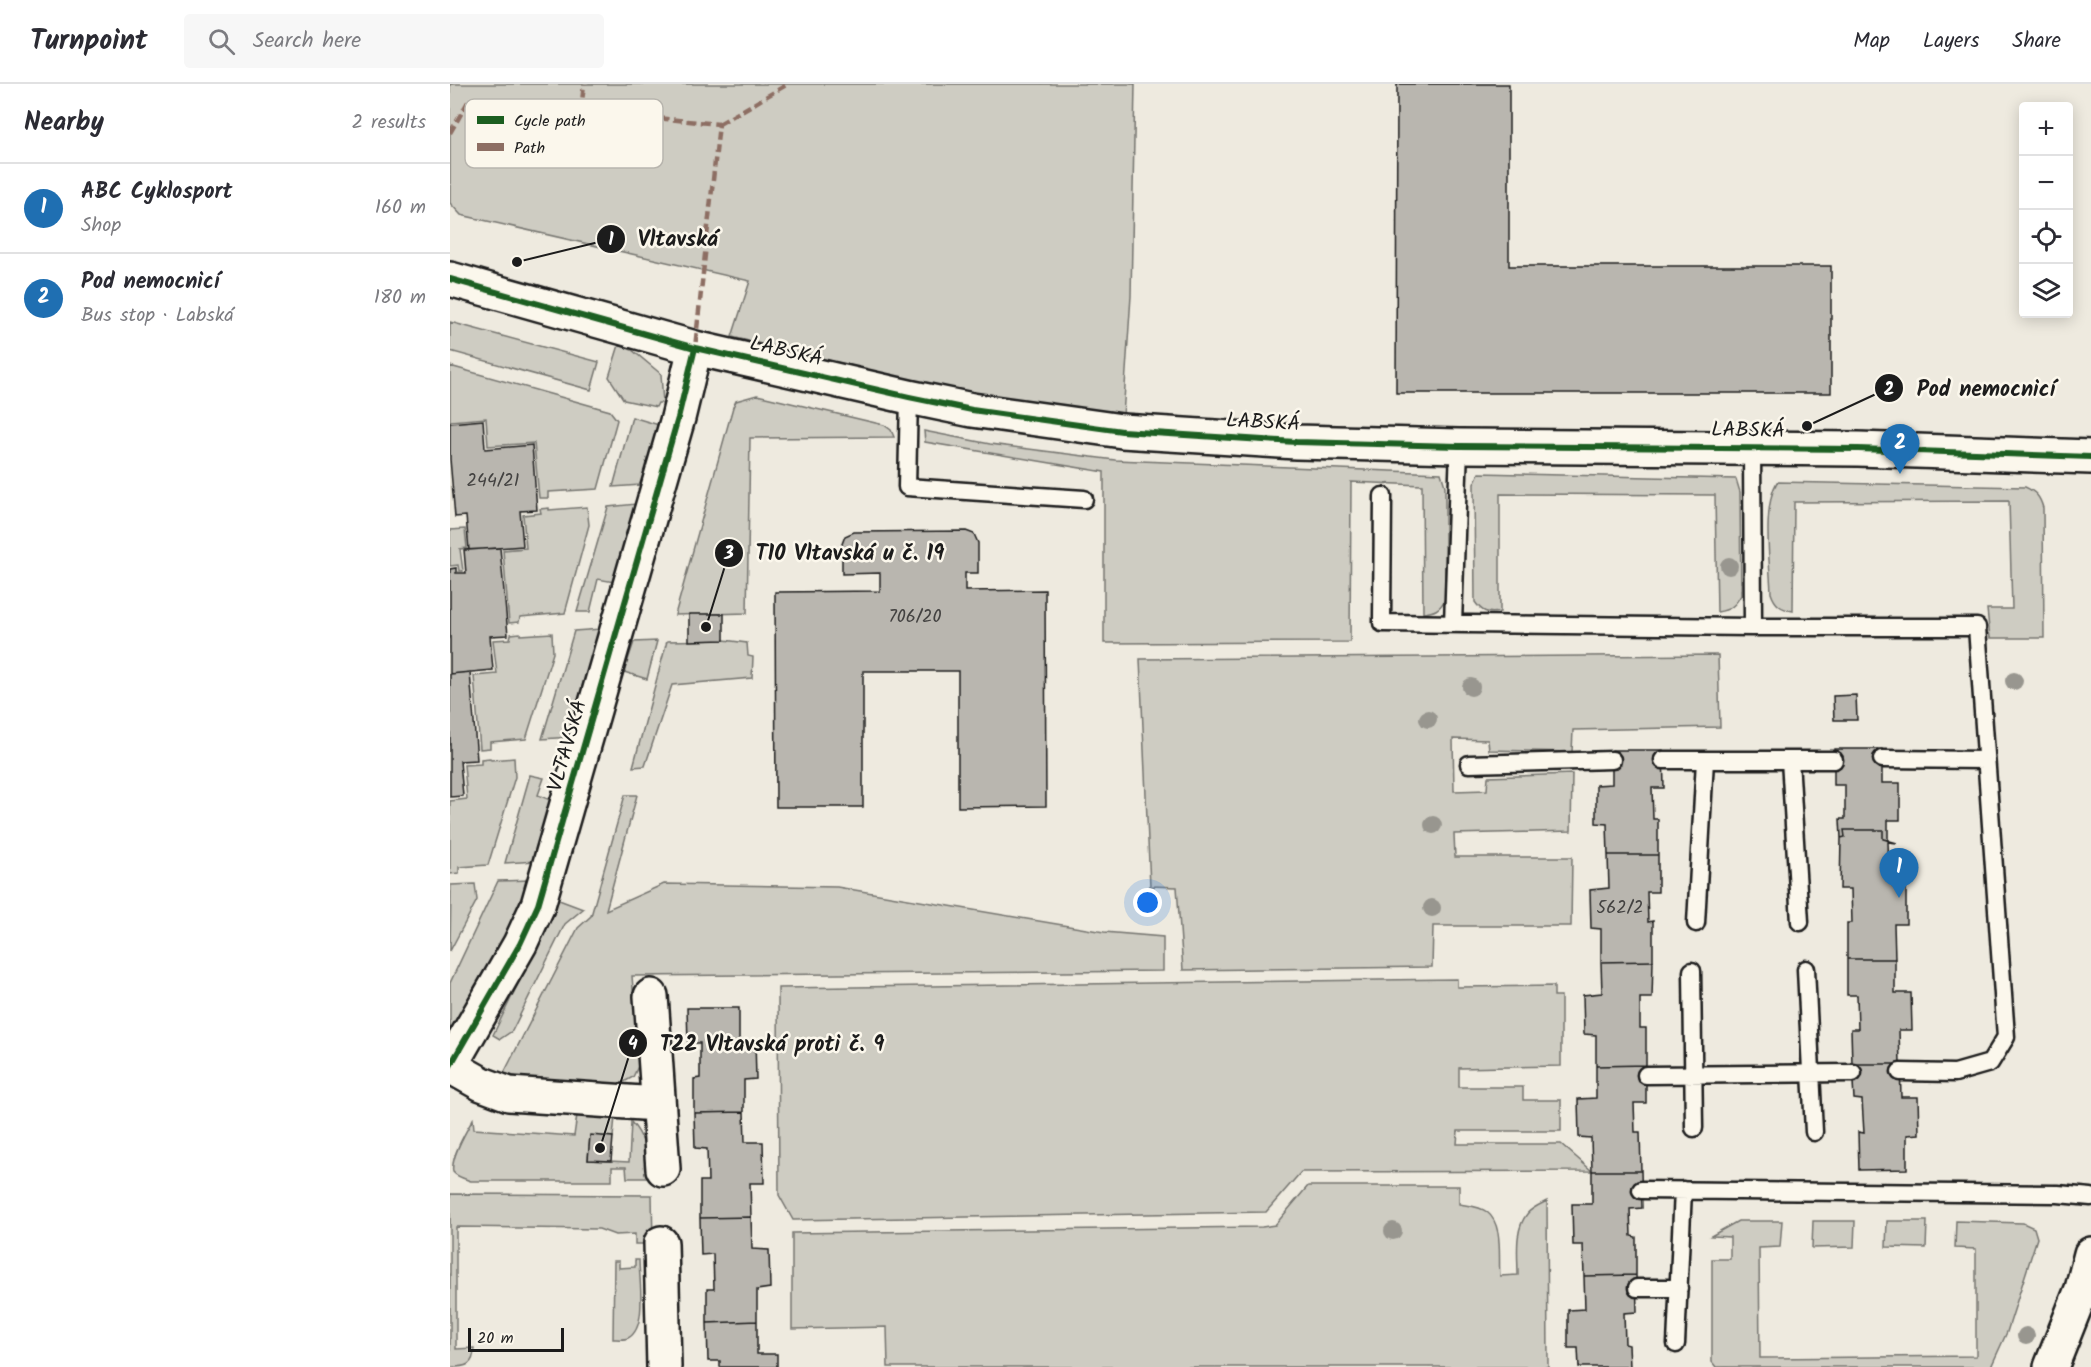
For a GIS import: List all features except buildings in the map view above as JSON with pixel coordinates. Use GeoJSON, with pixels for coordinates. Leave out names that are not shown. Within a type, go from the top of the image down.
{"type":"FeatureCollection","features":[{"type":"Feature","properties":{"kind":"street","name":"LABSKÁ"},"geometry":{"type":"LineString","coordinates":[[450,279],[695,348],[909,397],[972,411],[1122,431],[1296,442],[1459,446],[1902,450],[2091,458]]}},
{"type":"Feature","properties":{"kind":"street","name":"VLTAVSKÁ"},"geometry":{"type":"LineString","coordinates":[[450,1066],[520,944],[538,905],[678,418],[695,348]]}},
{"type":"Feature","properties":{"kind":"street"},"geometry":{"type":"LineString","coordinates":[[651,996],[663,1169]]}},
{"type":"Feature","properties":{"kind":"street"},"geometry":{"type":"LineString","coordinates":[[450,1066],[482,1084],[509,1094],[657,1104]]}},
{"type":"Feature","properties":{"kind":"street"},"geometry":{"type":"LineString","coordinates":[[661,1243],[664,1367]]}},
{"type":"Feature","properties":{"kind":"street"},"geometry":{"type":"LineString","coordinates":[[2051,1367],[2082,1289],[2091,1254]]}},
{"type":"Feature","properties":{"kind":"lane"},"geometry":{"type":"LineString","coordinates":[[909,397],[908,487],[1084,499]]}},
{"type":"Feature","properties":{"kind":"lane"},"geometry":{"type":"LineString","coordinates":[[1453,624],[1459,446]]}},
{"type":"Feature","properties":{"kind":"lane"},"geometry":{"type":"LineString","coordinates":[[1752,448],[1753,627]]}},
{"type":"Feature","properties":{"kind":"lane"},"geometry":{"type":"LineString","coordinates":[[1383,496],[1382,623],[1977,627],[2006,1037],[1990,1063],[1955,1073],[1900,1072]]}},
{"type":"Feature","properties":{"kind":"lane"},"geometry":{"type":"LineString","coordinates":[[1882,759],[1986,760]]}},
{"type":"Feature","properties":{"kind":"lane"},"geometry":{"type":"LineString","coordinates":[[1469,764],[1612,760]]}},
{"type":"Feature","properties":{"kind":"lane"},"geometry":{"type":"LineString","coordinates":[[1663,760],[1834,760]]}},
{"type":"Feature","properties":{"kind":"lane"},"geometry":{"type":"LineString","coordinates":[[1696,923],[1705,760]]}},
{"type":"Feature","properties":{"kind":"lane"},"geometry":{"type":"LineString","coordinates":[[1790,760],[1800,922]]}},
{"type":"Feature","properties":{"kind":"lane"},"geometry":{"type":"LineString","coordinates":[[1806,969],[1814,1132]]}},
{"type":"Feature","properties":{"kind":"lane"},"geometry":{"type":"LineString","coordinates":[[1692,971],[1694,1128]]}},
{"type":"Feature","properties":{"kind":"lane"},"geometry":{"type":"LineString","coordinates":[[1646,1075],[1853,1073]]}},
{"type":"Feature","properties":{"kind":"lane"},"geometry":{"type":"LineString","coordinates":[[1641,1190],[2058,1194],[2091,1197]]}},
{"type":"Feature","properties":{"kind":"lane"},"geometry":{"type":"LineString","coordinates":[[1676,1344],[1683,1190]]}},
{"type":"Feature","properties":{"kind":"lane"},"geometry":{"type":"LineString","coordinates":[[1636,1288],[1678,1288]]}},
{"type":"Feature","properties":{"kind":"shaded area"},"geometry":{"type":"Polygon","coordinates":[[[450,84],[1135,84],[1131,296],[1123,416],[999,401],[732,337],[750,281],[461,215],[450,203],[450,84]]]}},
{"type":"Feature","properties":{"kind":"shaded area"},"geometry":{"type":"Polygon","coordinates":[[[450,322],[599,362],[591,390],[450,351],[450,322]]]}},
{"type":"Feature","properties":{"kind":"shaded area"},"geometry":{"type":"Polygon","coordinates":[[[619,345],[632,350],[661,374],[663,403],[658,403],[656,407],[624,400],[609,377],[619,345]]]}},
{"type":"Feature","properties":{"kind":"shaded area"},"geometry":{"type":"Polygon","coordinates":[[[450,366],[610,411],[617,420],[598,489],[548,492],[548,498],[539,498],[534,443],[488,446],[486,418],[450,421],[450,366]]]}},
{"type":"Feature","properties":{"kind":"shaded area"},"geometry":{"type":"Polygon","coordinates":[[[757,395],[884,425],[891,430],[894,437],[750,438],[747,613],[675,615],[733,407],[736,401],[757,395]]]}},
{"type":"Feature","properties":{"kind":"shaded area"},"geometry":{"type":"Polygon","coordinates":[[[632,417],[659,425],[641,485],[613,487],[632,417]]]}},
{"type":"Feature","properties":{"kind":"shaded area"},"geometry":{"type":"Polygon","coordinates":[[[924,431],[990,444],[1115,460],[1441,473],[1445,486],[1445,599],[1436,610],[1423,613],[1422,485],[1351,482],[1350,642],[1104,643],[1104,472],[925,442],[924,431]]]}},
{"type":"Feature","properties":{"kind":"shaded area"},"geometry":{"type":"Polygon","coordinates":[[[1479,473],[1736,479],[1740,492],[1741,595],[1732,607],[1717,612],[1715,495],[1500,494],[1500,612],[1485,612],[1475,602],[1474,484],[1479,473]]]}},
{"type":"Feature","properties":{"kind":"shaded area"},"geometry":{"type":"Polygon","coordinates":[[[1777,482],[2025,487],[2029,489],[2037,495],[2043,508],[2044,638],[1990,638],[1987,609],[2012,609],[2009,501],[1794,502],[1793,611],[1782,608],[1774,601],[1771,593],[1769,551],[1768,520],[1772,493],[1777,482]]]}},
{"type":"Feature","properties":{"kind":"shaded area"},"geometry":{"type":"Polygon","coordinates":[[[636,504],[614,582],[598,579],[590,612],[577,612],[608,507],[636,504]]]}},
{"type":"Feature","properties":{"kind":"shaded area"},"geometry":{"type":"Polygon","coordinates":[[[587,507],[589,525],[565,613],[520,617],[519,622],[509,623],[503,550],[526,548],[523,515],[541,513],[540,509],[587,507]]]}},
{"type":"Feature","properties":{"kind":"shaded area"},"geometry":{"type":"Polygon","coordinates":[[[465,529],[467,548],[460,549],[463,571],[459,571],[458,565],[450,566],[450,530],[465,529]]]}},
{"type":"Feature","properties":{"kind":"shaded area"},"geometry":{"type":"Polygon","coordinates":[[[601,629],[571,737],[542,739],[574,631],[601,629]]]}},
{"type":"Feature","properties":{"kind":"shaded area"},"geometry":{"type":"Polygon","coordinates":[[[520,633],[520,635],[552,633],[553,653],[526,739],[490,742],[490,748],[480,749],[474,676],[497,674],[493,640],[510,639],[511,634],[520,633]]]}},
{"type":"Feature","properties":{"kind":"shaded area"},"geometry":{"type":"Polygon","coordinates":[[[724,640],[747,643],[748,656],[753,657],[752,678],[672,685],[645,766],[633,767],[667,641],[724,640]]]}},
{"type":"Feature","properties":{"kind":"shaded area"},"geometry":{"type":"Polygon","coordinates":[[[657,641],[647,679],[624,672],[634,642],[657,641]]]}},
{"type":"Feature","properties":{"kind":"shaded area"},"geometry":{"type":"Polygon","coordinates":[[[1718,655],[1720,727],[1573,730],[1572,752],[1489,750],[1488,740],[1453,739],[1454,791],[1487,790],[1488,777],[1572,774],[1571,831],[1454,834],[1455,857],[1572,857],[1571,926],[1433,926],[1432,967],[1183,970],[1177,887],[1150,886],[1140,659],[1718,655]]]}},
{"type":"Feature","properties":{"kind":"shaded area"},"geometry":{"type":"Polygon","coordinates":[[[490,758],[491,760],[514,758],[515,777],[488,865],[459,867],[459,873],[450,874],[450,801],[467,799],[464,765],[481,764],[481,759],[490,758]]]}},
{"type":"Feature","properties":{"kind":"shaded area"},"geometry":{"type":"Polygon","coordinates":[[[530,775],[544,778],[538,795],[553,801],[536,861],[505,863],[530,775]]]}},
{"type":"Feature","properties":{"kind":"shaded area"},"geometry":{"type":"Polygon","coordinates":[[[625,795],[637,795],[606,910],[664,884],[837,887],[1104,932],[1163,937],[1163,971],[632,976],[639,1064],[633,1077],[615,1087],[530,1081],[504,1073],[578,928],[591,916],[625,795]]]}},
{"type":"Feature","properties":{"kind":"shaded area"},"geometry":{"type":"Polygon","coordinates":[[[530,880],[495,960],[450,1037],[450,983],[498,881],[530,880]]]}},
{"type":"Feature","properties":{"kind":"shaded area"},"geometry":{"type":"Polygon","coordinates":[[[475,884],[477,900],[450,951],[451,885],[475,884]]]}},
{"type":"Feature","properties":{"kind":"shaded area"},"geometry":{"type":"Polygon","coordinates":[[[559,900],[583,909],[565,924],[512,1031],[500,1039],[493,1035],[559,900]]]}},
{"type":"Feature","properties":{"kind":"shaded area"},"geometry":{"type":"Polygon","coordinates":[[[1457,979],[1457,987],[1554,986],[1554,996],[1561,996],[1561,1066],[1459,1068],[1459,1087],[1523,1087],[1523,1100],[1561,1100],[1561,1131],[1458,1131],[1457,1144],[1561,1144],[1592,1171],[1301,1172],[1266,1212],[793,1220],[779,1195],[778,988],[1457,979]]]}},
{"type":"Feature","properties":{"kind":"shaded area"},"geometry":{"type":"Polygon","coordinates":[[[577,1115],[615,1117],[613,1137],[590,1136],[588,1160],[629,1162],[631,1122],[643,1142],[647,1178],[627,1178],[626,1167],[612,1167],[612,1181],[471,1181],[453,1172],[456,1152],[473,1119],[474,1129],[574,1136],[577,1115]]]}},
{"type":"Feature","properties":{"kind":"shaded area"},"geometry":{"type":"Polygon","coordinates":[[[1308,1186],[1459,1186],[1459,1204],[1484,1210],[1496,1225],[1500,1276],[1518,1275],[1520,1227],[1531,1210],[1547,1201],[1548,1367],[888,1367],[887,1327],[792,1329],[792,1233],[1262,1227],[1275,1225],[1308,1186]]]}},
{"type":"Feature","properties":{"kind":"shaded area"},"geometry":{"type":"Polygon","coordinates":[[[450,1194],[652,1195],[653,1244],[635,1244],[635,1234],[615,1235],[599,1229],[456,1227],[456,1349],[474,1348],[474,1354],[468,1364],[450,1367],[450,1194]]]}},
{"type":"Feature","properties":{"kind":"shaded area"},"geometry":{"type":"Polygon","coordinates":[[[1738,1221],[1782,1221],[1780,1247],[1759,1248],[1760,1358],[1976,1356],[1976,1249],[1955,1248],[1956,1221],[2023,1223],[2034,1228],[2037,1238],[2007,1332],[1991,1367],[1716,1367],[1712,1362],[1712,1259],[1730,1259],[1730,1237],[1711,1236],[1738,1221]]]}},
{"type":"Feature","properties":{"kind":"shaded area"},"geometry":{"type":"Polygon","coordinates":[[[1813,1221],[1855,1221],[1854,1247],[1812,1248],[1813,1221]]]}},
{"type":"Feature","properties":{"kind":"shaded area"},"geometry":{"type":"Polygon","coordinates":[[[1887,1221],[1927,1221],[1926,1248],[1886,1247],[1887,1221]]]}},
{"type":"Feature","properties":{"kind":"shaded area"},"geometry":{"type":"Polygon","coordinates":[[[635,1260],[639,1260],[641,1290],[638,1324],[634,1333],[628,1338],[613,1339],[614,1261],[619,1261],[619,1268],[635,1267],[635,1260]]]}},
{"type":"Feature","properties":{"kind":"marked path"},"geometry":{"type":"LineString","coordinates":[[582,99],[584,84]]}},
{"type":"Feature","properties":{"kind":"marked path"},"geometry":{"type":"LineString","coordinates":[[719,124],[788,84]]}},
{"type":"Feature","properties":{"kind":"marked path"},"geometry":{"type":"LineString","coordinates":[[450,133],[465,107]]}},
{"type":"Feature","properties":{"kind":"marked path"},"geometry":{"type":"LineString","coordinates":[[663,119],[719,124],[695,348]]}},
{"type":"Feature","properties":{"kind":"cycle path"},"geometry":{"type":"LineString","coordinates":[[450,279],[695,348],[909,397],[972,410],[1122,431],[1296,442],[1459,446],[1858,449],[2091,457]]}},
{"type":"Feature","properties":{"kind":"cycle path"},"geometry":{"type":"LineString","coordinates":[[450,1066],[520,944],[538,905],[678,418],[695,348]]}},
{"type":"Feature","properties":{"kind":"place","name":"Vltavská"},"geometry":{"type":"Point","coordinates":[517,262]}},
{"type":"Feature","properties":{"kind":"place","name":"Pod nemocnicí"},"geometry":{"type":"Point","coordinates":[1807,426]}},
{"type":"Feature","properties":{"kind":"place","name":"Pod nemocnicí"},"geometry":{"type":"Point","coordinates":[1900,474]}},
{"type":"Feature","properties":{"kind":"place","name":"T10 Vltavská u č. 19"},"geometry":{"type":"Point","coordinates":[706,627]}},
{"type":"Feature","properties":{"kind":"place","name":"ABC Cyklosport"},"geometry":{"type":"Point","coordinates":[1899,898]}},
{"type":"Feature","properties":{"kind":"place","name":"T22 Vltavská proti č. 9"},"geometry":{"type":"Point","coordinates":[600,1148]}}]}
